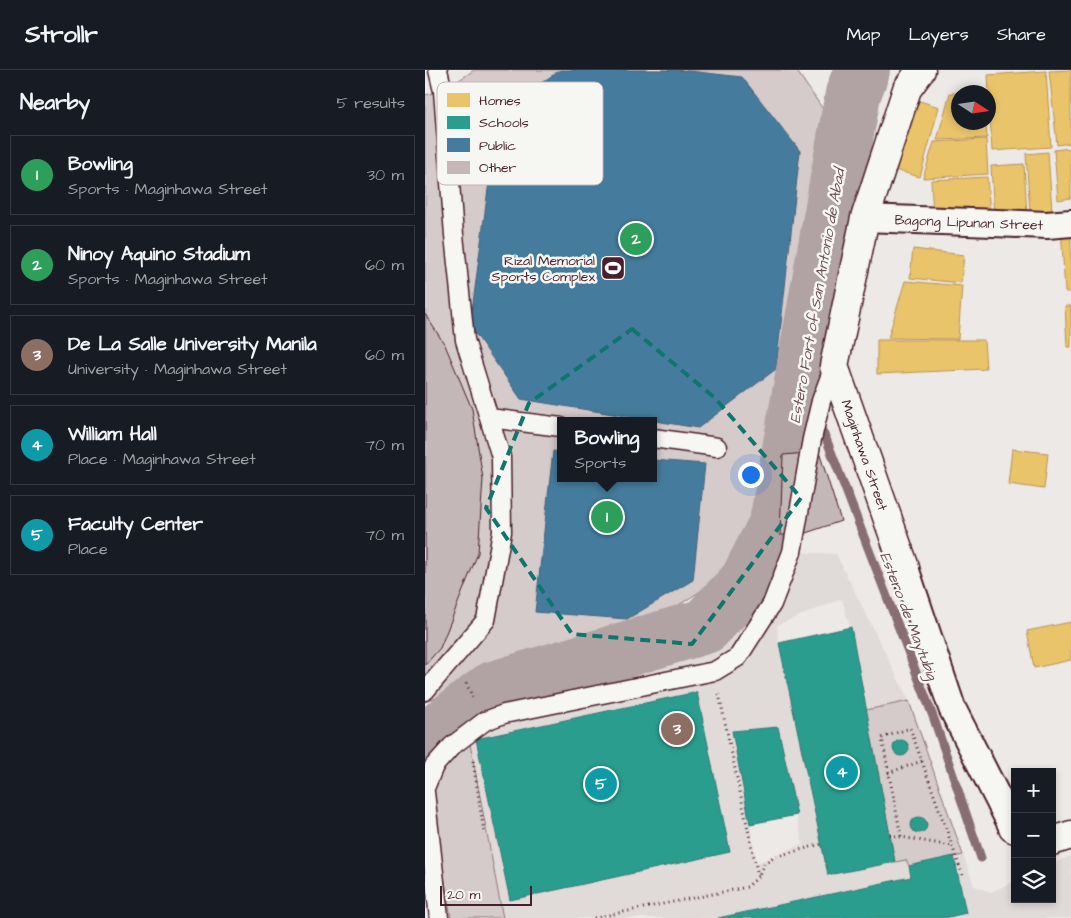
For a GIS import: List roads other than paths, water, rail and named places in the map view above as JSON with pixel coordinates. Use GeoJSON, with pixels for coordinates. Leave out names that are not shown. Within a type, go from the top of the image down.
{"type":"FeatureCollection","features":[{"type":"Feature","properties":{"kind":"street"},"geometry":{"type":"LineString","coordinates":[[834,366],[865,218],[907,89],[921,70]]}},
{"type":"Feature","properties":{"kind":"street","name":"Bagong Lipunan Street"},"geometry":{"type":"LineString","coordinates":[[865,218],[1047,225],[1071,223]]}},
{"type":"Feature","properties":{"kind":"street","name":"Maginhawa Street"},"geometry":{"type":"LineString","coordinates":[[834,366],[952,708],[1011,823]]}},
{"type":"Feature","properties":{"kind":"street"},"geometry":{"type":"LineString","coordinates":[[1056,840],[1071,835]]}},
{"type":"Feature","properties":{"kind":"lane"},"geometry":{"type":"LineString","coordinates":[[425,691],[486,620],[502,532],[501,457],[465,340],[450,185]]}},
{"type":"Feature","properties":{"kind":"lane"},"geometry":{"type":"LineString","coordinates":[[425,788],[434,766],[452,746],[485,721],[504,714],[715,671],[737,657],[771,604],[792,552],[812,439],[821,402],[834,366]]}},
{"type":"Feature","properties":{"kind":"lane"},"geometry":{"type":"LineString","coordinates":[[489,418],[557,426]]}},
{"type":"Feature","properties":{"kind":"lane"},"geometry":{"type":"LineString","coordinates":[[657,438],[717,446]]}},
{"type":"Feature","properties":{"kind":"lane"},"geometry":{"type":"LineString","coordinates":[[425,792],[439,918]]}},
{"type":"Feature","properties":{"kind":"waterway","name":"Estero Fort of San Antonio de Abad"},"geometry":{"type":"LineString","coordinates":[[425,741],[493,689],[705,626],[747,582],[777,523],[853,94],[862,70]]}},
{"type":"Feature","properties":{"kind":"waterway","name":"Estero de Maytubig"},"geometry":{"type":"LineString","coordinates":[[801,388],[827,441],[934,719],[981,858]]}},
{"type":"Feature","properties":{"kind":"place","name":"Ninoy Aquino Stadium"},"geometry":{"type":"Point","coordinates":[636,239]}},
{"type":"Feature","properties":{"kind":"place","name":"Rizal Memorial Sports Complex"},"geometry":{"type":"Point","coordinates":[613,268]}},
{"type":"Feature","properties":{"kind":"place","name":"Bowling"},"geometry":{"type":"Point","coordinates":[607,517]}},
{"type":"Feature","properties":{"kind":"place","name":"De La Salle University Manila"},"geometry":{"type":"Point","coordinates":[677,729]}},
{"type":"Feature","properties":{"kind":"place","name":"William Hall"},"geometry":{"type":"Point","coordinates":[842,772]}},
{"type":"Feature","properties":{"kind":"place","name":"Faculty Center"},"geometry":{"type":"Point","coordinates":[601,784]}}]}
